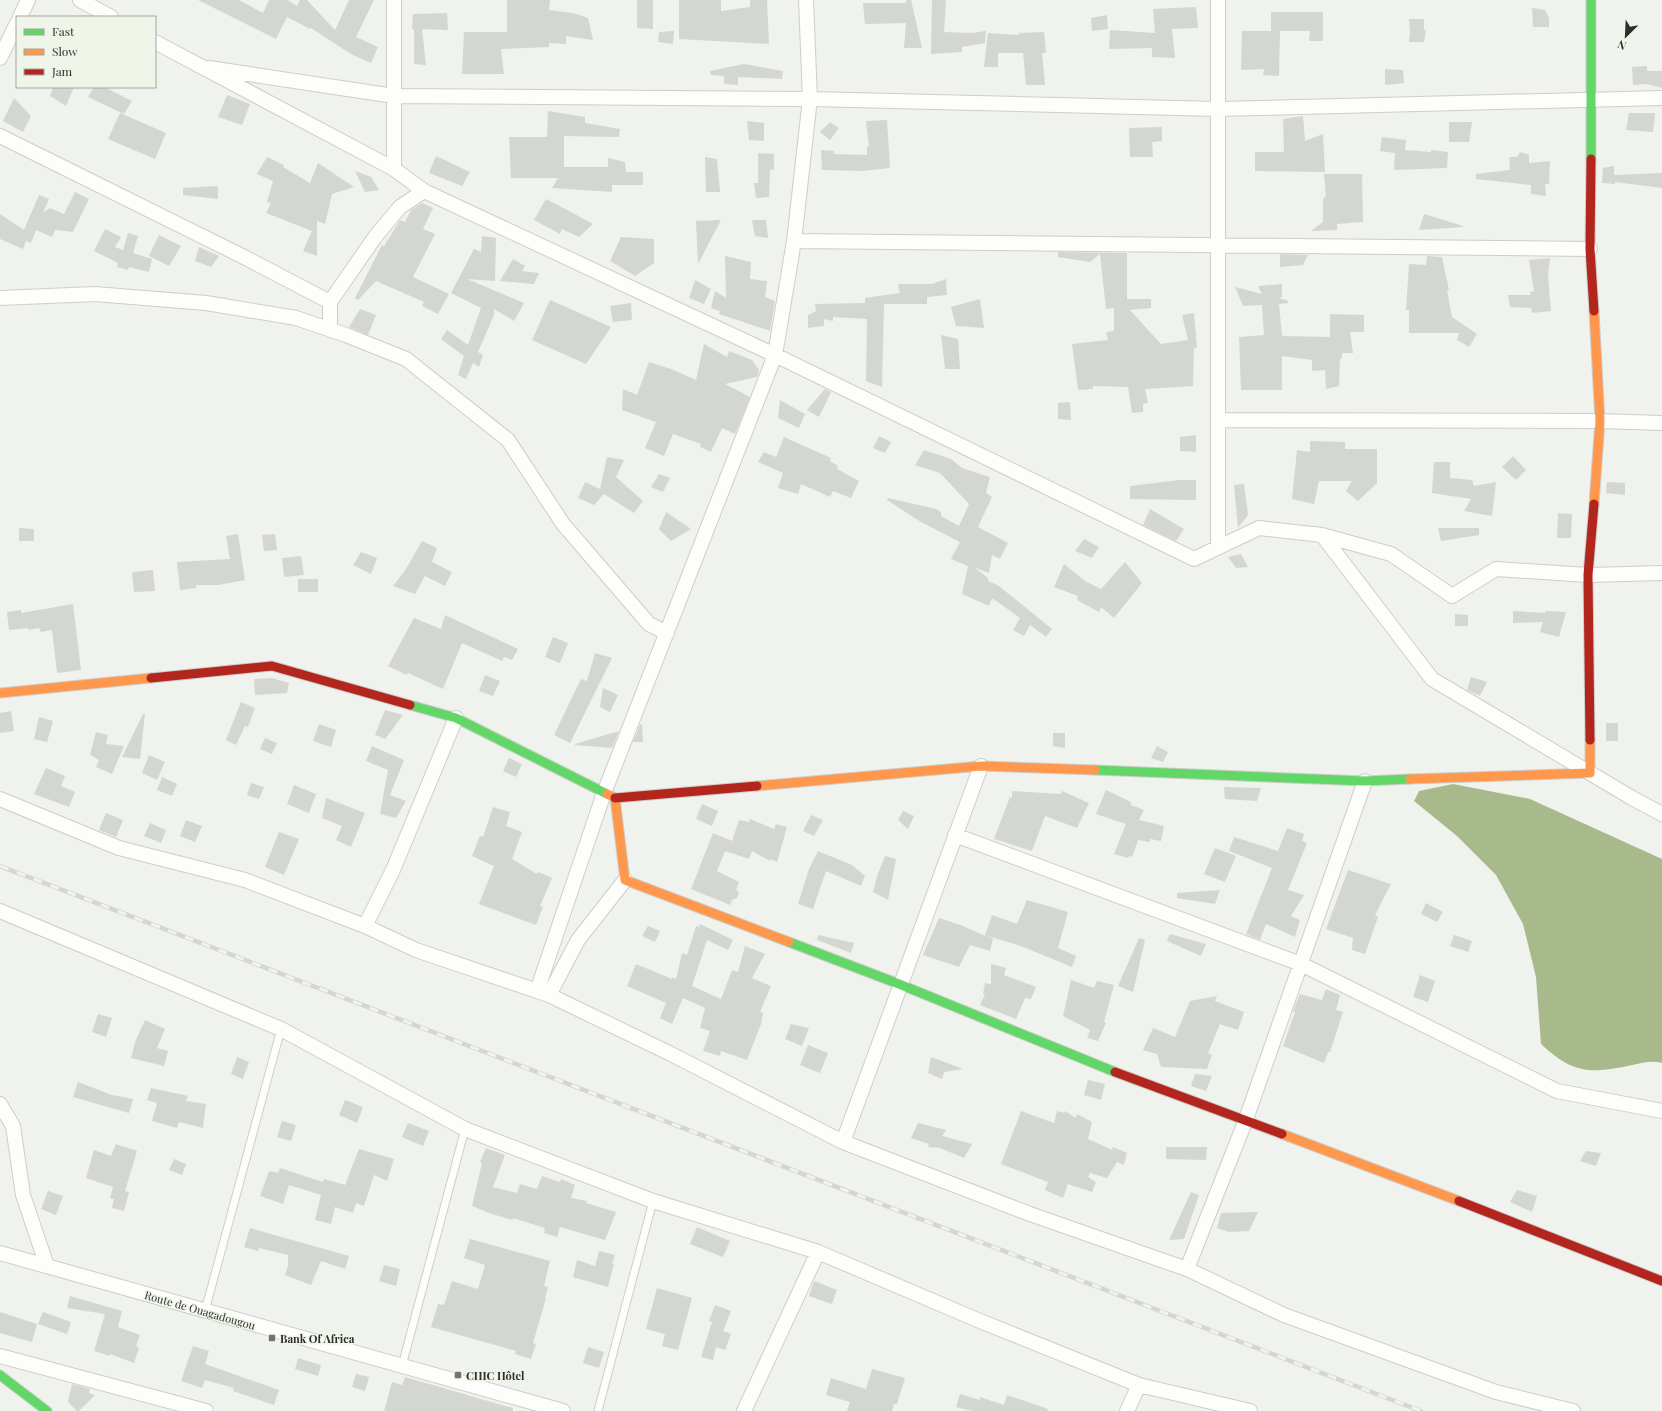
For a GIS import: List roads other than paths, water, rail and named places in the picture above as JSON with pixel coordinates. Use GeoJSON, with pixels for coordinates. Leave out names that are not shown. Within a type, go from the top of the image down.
{"type":"FeatureCollection","features":[{"type":"Feature","properties":{"kind":"street"},"geometry":{"type":"LineString","coordinates":[[20,16],[28,0]]}},
{"type":"Feature","properties":{"kind":"street"},"geometry":{"type":"LineString","coordinates":[[80,0],[109,16]]}},
{"type":"Feature","properties":{"kind":"street"},"geometry":{"type":"LineString","coordinates":[[394,0],[394,170]]}},
{"type":"Feature","properties":{"kind":"street"},"geometry":{"type":"LineString","coordinates":[[543,993],[667,633],[775,355],[794,241],[810,99],[806,0]]}},
{"type":"Feature","properties":{"kind":"street"},"geometry":{"type":"LineString","coordinates":[[1218,0],[1218,547]]}},
{"type":"Feature","properties":{"kind":"street"},"geometry":{"type":"LineString","coordinates":[[1590,773],[1588,575],[1600,420],[1590,249],[1592,99],[1591,0]]}},
{"type":"Feature","properties":{"kind":"street"},"geometry":{"type":"LineString","coordinates":[[0,58],[16,25]]}},
{"type":"Feature","properties":{"kind":"street"},"geometry":{"type":"LineString","coordinates":[[156,43],[197,66],[394,170],[424,191],[775,355],[1194,559],[1259,528],[1322,535],[1391,554],[1452,596],[1496,569],[1588,575],[1662,572]]}},
{"type":"Feature","properties":{"kind":"street"},"geometry":{"type":"LineString","coordinates":[[197,66],[394,96],[810,99],[1217,109],[1662,98]]}},
{"type":"Feature","properties":{"kind":"street"},"geometry":{"type":"LineString","coordinates":[[0,136],[244,257],[330,302]]}},
{"type":"Feature","properties":{"kind":"street"},"geometry":{"type":"LineString","coordinates":[[330,330],[330,302],[375,237],[400,207],[424,191]]}},
{"type":"Feature","properties":{"kind":"street"},"geometry":{"type":"LineString","coordinates":[[794,241],[1590,249]]}},
{"type":"Feature","properties":{"kind":"street"},"geometry":{"type":"LineString","coordinates":[[0,298],[95,294],[206,303],[296,318],[406,359],[508,440],[563,524],[649,624],[667,633]]}},
{"type":"Feature","properties":{"kind":"street"},"geometry":{"type":"LineString","coordinates":[[1218,420],[1600,420],[1662,423]]}},
{"type":"Feature","properties":{"kind":"street"},"geometry":{"type":"LineString","coordinates":[[1322,535],[1432,679],[1632,798],[1662,814]]}},
{"type":"Feature","properties":{"kind":"street"},"geometry":{"type":"LineString","coordinates":[[0,693],[272,666],[456,718],[610,796],[981,766],[1365,781],[1590,773]]}},
{"type":"Feature","properties":{"kind":"street"},"geometry":{"type":"LineString","coordinates":[[365,926],[393,870],[456,718]]}},
{"type":"Feature","properties":{"kind":"street"},"geometry":{"type":"LineString","coordinates":[[843,1142],[899,984],[981,766]]}},
{"type":"Feature","properties":{"kind":"street"},"geometry":{"type":"LineString","coordinates":[[1186,1269],[1245,1122],[1365,781]]}},
{"type":"Feature","properties":{"kind":"street"},"geometry":{"type":"LineString","coordinates":[[543,993],[578,940],[625,880],[610,796]]}},
{"type":"Feature","properties":{"kind":"street"},"geometry":{"type":"LineString","coordinates":[[0,799],[119,848],[245,880],[365,926],[416,950],[543,993],[671,1054],[843,1142],[1030,1214],[1186,1269],[1284,1315],[1496,1392],[1573,1411]]}},
{"type":"Feature","properties":{"kind":"street"},"geometry":{"type":"LineString","coordinates":[[955,835],[1301,964],[1557,1091],[1662,1111]]}},
{"type":"Feature","properties":{"kind":"street"},"geometry":{"type":"LineString","coordinates":[[625,880],[899,984],[1151,1086],[1245,1122],[1390,1174],[1662,1281]]}},
{"type":"Feature","properties":{"kind":"street"},"geometry":{"type":"LineString","coordinates":[[0,911],[281,1029],[465,1129],[653,1201],[818,1252],[980,1321],[1139,1385],[1250,1411]]}},
{"type":"Feature","properties":{"kind":"street"},"geometry":{"type":"LineString","coordinates":[[0,1104],[13,1126],[24,1195],[47,1266]]}},
{"type":"Feature","properties":{"kind":"street"},"geometry":{"type":"LineString","coordinates":[[744,1411],[818,1252]]}},
{"type":"Feature","properties":{"kind":"street","name":"Route de Ouagadougou"},"geometry":{"type":"LineString","coordinates":[[0,1253],[563,1411]]}},
{"type":"Feature","properties":{"kind":"street"},"geometry":{"type":"LineString","coordinates":[[0,1356],[206,1411]]}},
{"type":"Feature","properties":{"kind":"street"},"geometry":{"type":"LineString","coordinates":[[0,1375],[47,1411]]}},
{"type":"Feature","properties":{"kind":"street"},"geometry":{"type":"LineString","coordinates":[[1127,1411],[1139,1385]]}},
{"type":"Feature","properties":{"kind":"lane"},"geometry":{"type":"LineString","coordinates":[[205,1311],[281,1029]]}},
{"type":"Feature","properties":{"kind":"lane"},"geometry":{"type":"LineString","coordinates":[[402,1366],[465,1129]]}},
{"type":"Feature","properties":{"kind":"lane"},"geometry":{"type":"LineString","coordinates":[[598,1411],[653,1201]]}},
{"type":"Feature","properties":{"kind":"railway"},"geometry":{"type":"LineString","coordinates":[[0,866],[1421,1411]]}},
{"type":"Feature","properties":{"kind":"place","name":"Bank Of Africa"},"geometry":{"type":"Point","coordinates":[272,1338]}},
{"type":"Feature","properties":{"kind":"place","name":"CHIC Hôtel"},"geometry":{"type":"Point","coordinates":[458,1375]}}]}
